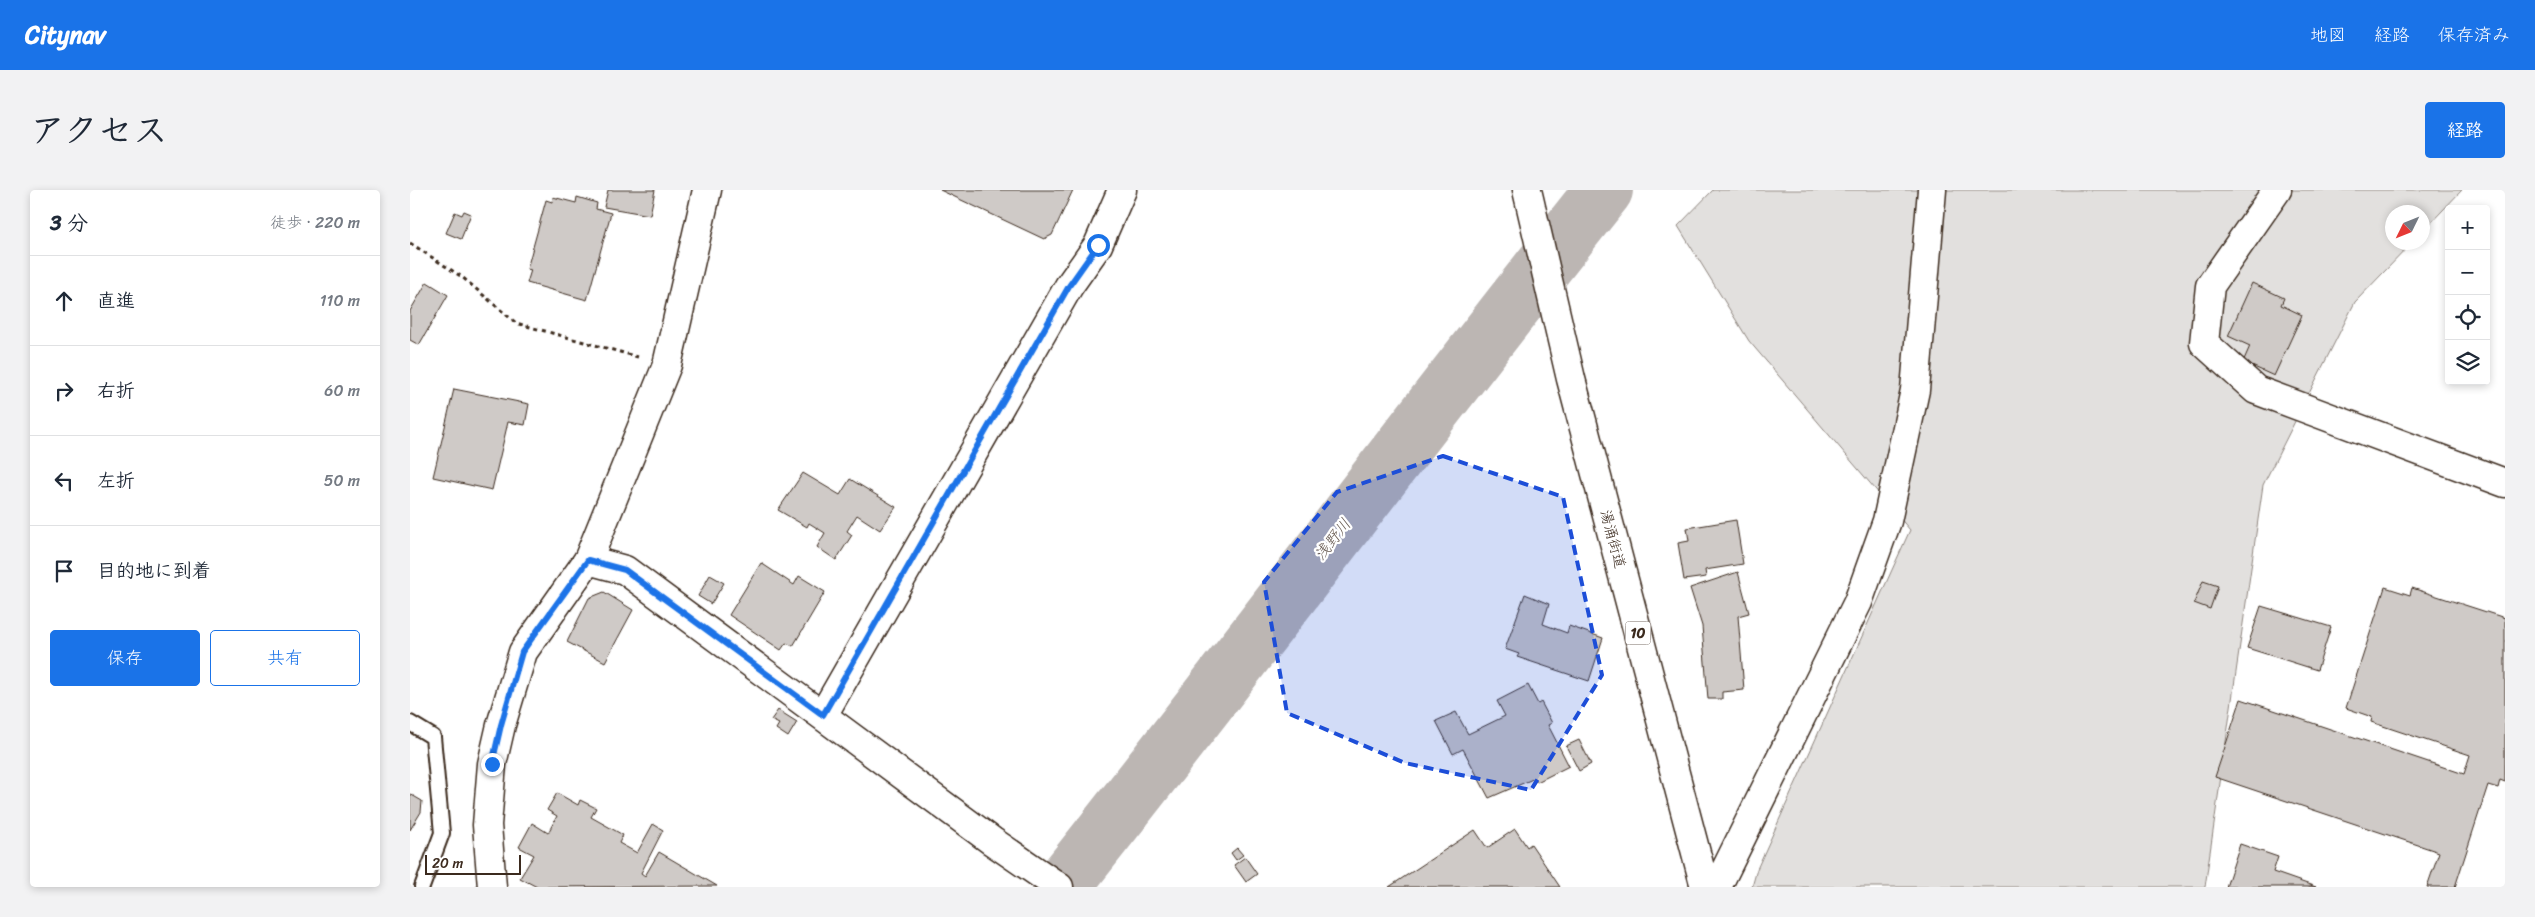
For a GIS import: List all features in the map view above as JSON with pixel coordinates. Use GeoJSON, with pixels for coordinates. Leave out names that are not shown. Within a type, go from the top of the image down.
{"type":"FeatureCollection","features":[{"type":"Feature","properties":{"kind":"street"},"geometry":{"type":"LineString","coordinates":[[492,887],[487,825],[492,764],[522,652],[588,560],[667,365],[707,190]]}},
{"type":"Feature","properties":{"kind":"street"},"geometry":{"type":"LineString","coordinates":[[823,715],[1069,286],[1098,245],[1122,190]]}},
{"type":"Feature","properties":{"kind":"street"},"geometry":{"type":"LineString","coordinates":[[1717,887],[1858,602],[1887,521],[1915,390],[1932,190]]}},
{"type":"Feature","properties":{"kind":"street"},"geometry":{"type":"LineString","coordinates":[[2277,190],[2210,286],[2204,343],[2256,390],[2505,483]]}},
{"type":"Feature","properties":{"kind":"street","name":"湯涌街道"},"geometry":{"type":"LineString","coordinates":[[1528,195],[1571,379],[1705,887]]}},
{"type":"Feature","properties":{"kind":"street"},"geometry":{"type":"LineString","coordinates":[[588,560],[625,570],[992,841],[1059,887]]}},
{"type":"Feature","properties":{"kind":"lane"},"geometry":{"type":"LineString","coordinates":[[410,723],[433,737],[442,833],[422,887]]}},
{"type":"Feature","properties":{"kind":"path"},"geometry":{"type":"LineString","coordinates":[[410,243],[462,277],[516,323],[667,365]]}},
{"type":"Feature","properties":{"kind":"highlighted area"},"geometry":{"type":"Polygon","coordinates":[[[1443,456],[1563,497],[1602,675],[1531,790],[1405,763],[1287,713],[1264,582],[1337,492],[1443,456]]]}},
{"type":"Feature","properties":{"kind":"shaded area"},"geometry":{"type":"Polygon","coordinates":[[[1713,190],[2462,190],[2448,205],[2445,205],[2445,208],[2430,224],[2430,205],[2385,205],[2385,250],[2405,250],[2355,302],[2263,485],[2205,887],[1752,887],[1757,869],[1910,530],[1749,341],[1678,226],[1713,190]]]}},
{"type":"Feature","properties":{"kind":"building"},"geometry":{"type":"Polygon","coordinates":[[[608,190],[655,190],[650,215],[604,207],[608,190]]]}},
{"type":"Feature","properties":{"kind":"building"},"geometry":{"type":"Polygon","coordinates":[[[940,190],[1073,190],[1052,235],[1044,239],[940,190]]]}},
{"type":"Feature","properties":{"kind":"building"},"geometry":{"type":"Polygon","coordinates":[[[553,197],[576,203],[577,197],[597,203],[596,209],[611,213],[587,300],[527,283],[531,270],[527,269],[546,200],[552,202],[553,197]]]}},
{"type":"Feature","properties":{"kind":"building"},"geometry":{"type":"Polygon","coordinates":[[[464,211],[471,214],[461,239],[446,233],[455,212],[462,215],[464,211]]]}},
{"type":"Feature","properties":{"kind":"building"},"geometry":{"type":"Polygon","coordinates":[[[427,282],[448,295],[419,345],[410,340],[410,311],[427,282]]]}},
{"type":"Feature","properties":{"kind":"building"},"geometry":{"type":"Polygon","coordinates":[[[2252,283],[2284,298],[2281,305],[2302,315],[2274,376],[2243,362],[2250,346],[2228,336],[2252,283]]]}},
{"type":"Feature","properties":{"kind":"building"},"geometry":{"type":"Polygon","coordinates":[[[454,389],[529,404],[525,425],[508,422],[492,490],[433,477],[454,389]]]}},
{"type":"Feature","properties":{"kind":"building"},"geometry":{"type":"Polygon","coordinates":[[[803,473],[840,495],[850,479],[896,507],[880,530],[857,515],[847,531],[852,535],[836,560],[817,547],[825,533],[809,523],[807,527],[778,510],[803,473]]]}},
{"type":"Feature","properties":{"kind":"building"},"geometry":{"type":"Polygon","coordinates":[[[1736,520],[1743,564],[1705,570],[1706,577],[1684,580],[1678,543],[1689,541],[1687,528],[1736,520]]]}},
{"type":"Feature","properties":{"kind":"building"},"geometry":{"type":"Polygon","coordinates":[[[761,563],[794,585],[799,576],[825,592],[793,646],[786,643],[781,650],[729,615],[761,563]]]}},
{"type":"Feature","properties":{"kind":"building"},"geometry":{"type":"Polygon","coordinates":[[[1738,572],[1749,613],[1738,616],[1744,690],[1722,692],[1722,699],[1708,699],[1702,626],[1690,588],[1738,572]]]}},
{"type":"Feature","properties":{"kind":"building"},"geometry":{"type":"Polygon","coordinates":[[[710,575],[724,583],[711,604],[698,596],[710,575]]]}},
{"type":"Feature","properties":{"kind":"building"},"geometry":{"type":"Polygon","coordinates":[[[2203,581],[2218,586],[2210,609],[2194,603],[2203,581]]]}},
{"type":"Feature","properties":{"kind":"building"},"geometry":{"type":"Polygon","coordinates":[[[2385,587],[2410,595],[2412,588],[2505,618],[2505,782],[2500,780],[2498,788],[2488,785],[2455,887],[2427,887],[2439,852],[2215,777],[2241,699],[2464,774],[2470,755],[2371,722],[2372,717],[2346,708],[2385,587]]]}},
{"type":"Feature","properties":{"kind":"building"},"geometry":{"type":"Polygon","coordinates":[[[604,592],[633,610],[605,662],[567,642],[589,598],[604,592]]]}},
{"type":"Feature","properties":{"kind":"building"},"geometry":{"type":"Polygon","coordinates":[[[1525,594],[1549,604],[1543,624],[1567,633],[1569,626],[1603,638],[1589,681],[1517,657],[1519,654],[1505,649],[1525,594]]]}},
{"type":"Feature","properties":{"kind":"building"},"geometry":{"type":"Polygon","coordinates":[[[2261,606],[2331,627],[2317,670],[2247,648],[2261,606]]]}},
{"type":"Feature","properties":{"kind":"building"},"geometry":{"type":"Polygon","coordinates":[[[1528,685],[1538,704],[1541,702],[1552,723],[1548,725],[1569,766],[1537,782],[1535,778],[1489,798],[1463,749],[1453,754],[1436,721],[1456,712],[1468,734],[1505,716],[1497,701],[1528,685]]]}},
{"type":"Feature","properties":{"kind":"building"},"geometry":{"type":"Polygon","coordinates":[[[778,710],[797,722],[788,737],[776,729],[779,724],[771,720],[778,710]]]}},
{"type":"Feature","properties":{"kind":"building"},"geometry":{"type":"Polygon","coordinates":[[[1579,740],[1591,764],[1579,771],[1566,746],[1579,740]]]}},
{"type":"Feature","properties":{"kind":"building"},"geometry":{"type":"Polygon","coordinates":[[[557,793],[578,805],[580,800],[596,808],[591,817],[623,835],[619,843],[637,853],[653,824],[663,830],[641,873],[645,876],[659,852],[717,886],[537,887],[520,878],[534,855],[519,847],[532,823],[548,833],[557,816],[547,810],[557,793]]]}},
{"type":"Feature","properties":{"kind":"building"},"geometry":{"type":"Polygon","coordinates":[[[410,794],[422,801],[421,812],[410,830],[410,794]]]}},
{"type":"Feature","properties":{"kind":"building"},"geometry":{"type":"Polygon","coordinates":[[[1515,829],[1527,847],[1531,844],[1560,887],[1389,887],[1475,830],[1487,848],[1515,829]]]}},
{"type":"Feature","properties":{"kind":"building"},"geometry":{"type":"Polygon","coordinates":[[[2240,844],[2278,857],[2273,872],[2316,887],[2226,887],[2240,844]]]}},
{"type":"Feature","properties":{"kind":"building"},"geometry":{"type":"Polygon","coordinates":[[[1237,848],[1243,855],[1236,860],[1231,853],[1237,848]]]}},
{"type":"Feature","properties":{"kind":"building"},"geometry":{"type":"Polygon","coordinates":[[[1245,857],[1257,874],[1246,882],[1234,865],[1245,857]]]}},
{"type":"Feature","properties":{"kind":"waterway","name":"浅野川"},"geometry":{"type":"LineString","coordinates":[[1061,887],[1604,190]]}},
{"type":"Feature","properties":{"kind":"route"},"geometry":{"type":"LineString","coordinates":[[492,764],[522,652],[588,560],[625,570],[823,715],[1069,286],[1098,245]]}}]}
